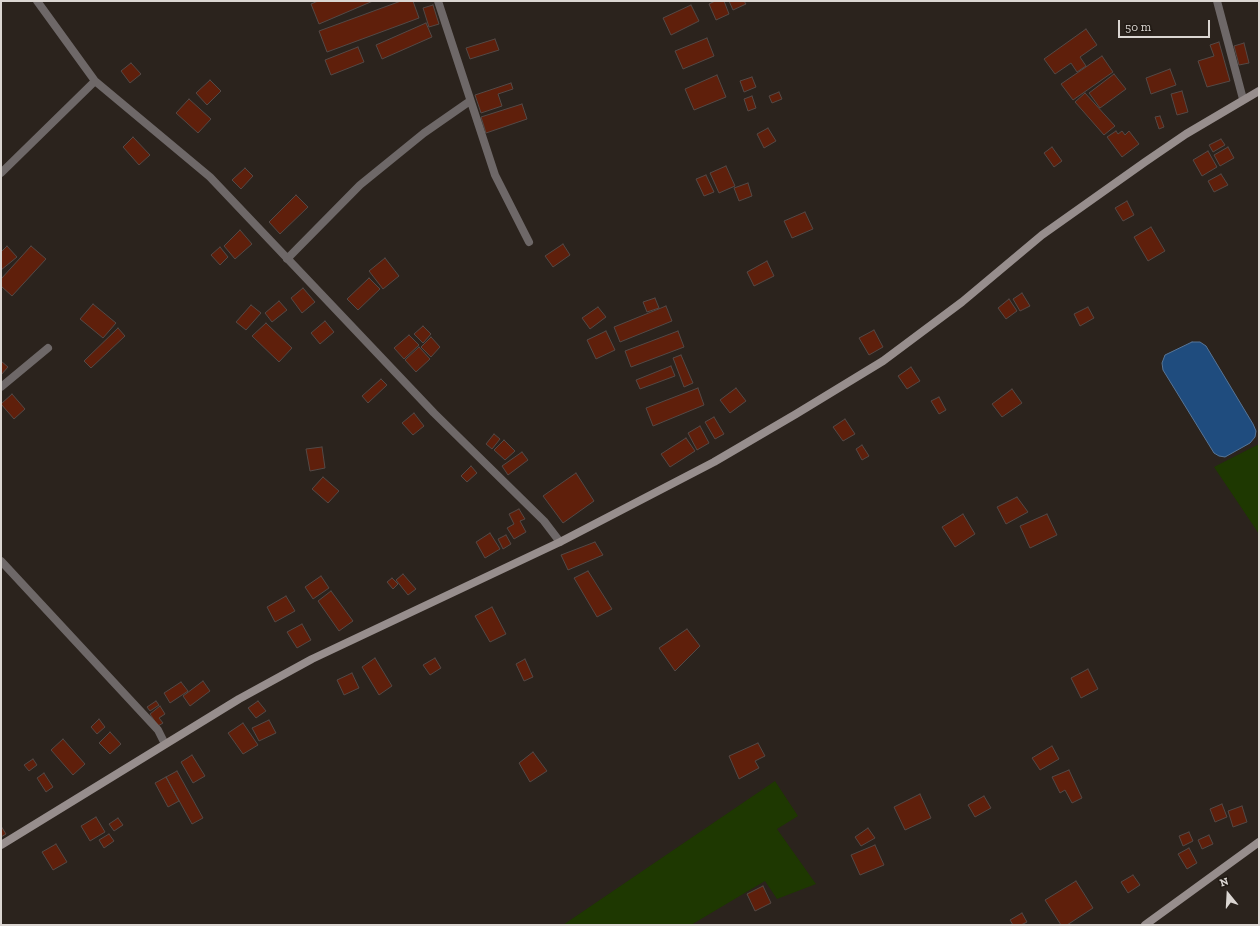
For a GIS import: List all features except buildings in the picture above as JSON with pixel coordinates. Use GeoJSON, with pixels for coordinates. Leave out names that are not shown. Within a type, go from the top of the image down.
{"type":"FeatureCollection","features":[{"type":"Feature","properties":{"kind":"street"},"geometry":{"type":"LineString","coordinates":[[37,1],[95,81],[210,177],[434,413],[544,521],[560,542]]}},
{"type":"Feature","properties":{"kind":"street"},"geometry":{"type":"LineString","coordinates":[[438,1],[495,175],[529,242]]}},
{"type":"Feature","properties":{"kind":"street"},"geometry":{"type":"LineString","coordinates":[[1218,1],[1243,99]]}},
{"type":"Feature","properties":{"kind":"street"},"geometry":{"type":"LineString","coordinates":[[1,173],[95,81]]}},
{"type":"Feature","properties":{"kind":"street"},"geometry":{"type":"LineString","coordinates":[[1,845],[239,699],[312,659],[560,542],[714,462],[796,414],[883,361],[962,302],[1042,235],[1180,138],[1243,99],[1259,91]]}},
{"type":"Feature","properties":{"kind":"street"},"geometry":{"type":"LineString","coordinates":[[287,259],[360,185],[424,133],[470,101]]}},
{"type":"Feature","properties":{"kind":"street"},"geometry":{"type":"LineString","coordinates":[[1,387],[48,348]]}},
{"type":"Feature","properties":{"kind":"street"},"geometry":{"type":"LineString","coordinates":[[1,561],[158,730],[165,744]]}},
{"type":"Feature","properties":{"kind":"street"},"geometry":{"type":"LineString","coordinates":[[1144,925],[1259,842]]}},
{"type":"Feature","properties":{"kind":"green space"},"geometry":{"type":"Polygon","coordinates":[[[1259,444],[1259,534],[1214,467],[1259,444]]]}},
{"type":"Feature","properties":{"kind":"green space"},"geometry":{"type":"Polygon","coordinates":[[[775,781],[798,816],[777,829],[816,884],[777,899],[765,881],[691,925],[563,925],[775,781]]]}},
{"type":"Feature","properties":{"kind":"water"},"geometry":{"type":"Polygon","coordinates":[[[1192,342],[1200,342],[1206,346],[1256,431],[1255,437],[1250,443],[1225,457],[1214,453],[1163,370],[1162,363],[1165,355],[1192,342]]]}}]}
